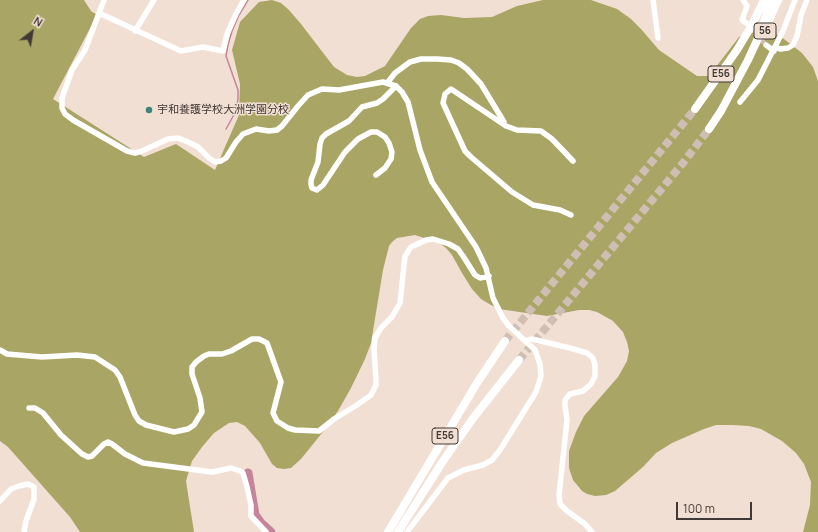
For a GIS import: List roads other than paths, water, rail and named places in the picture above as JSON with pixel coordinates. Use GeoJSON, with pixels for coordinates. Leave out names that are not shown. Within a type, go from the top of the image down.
{"type":"FeatureCollection","features":[{"type":"Feature","properties":{"kind":"highway","name":"56"},"geometry":{"type":"LineString","coordinates":[[744,38],[759,0]]}},
{"type":"Feature","properties":{"kind":"highway","name":"E56"},"geometry":{"type":"LineString","coordinates":[[695,109],[726,68],[764,0]]}},
{"type":"Feature","properties":{"kind":"highway","name":"E56"},"geometry":{"type":"LineString","coordinates":[[709,129],[721,111],[748,60],[760,34],[771,0]]}},
{"type":"Feature","properties":{"kind":"highway","name":"56"},"geometry":{"type":"LineString","coordinates":[[748,60],[761,40],[778,0]]}},
{"type":"Feature","properties":{"kind":"highway","name":"E56"},"geometry":{"type":"LineString","coordinates":[[388,532],[477,383],[506,342]]}},
{"type":"Feature","properties":{"kind":"highway","name":"E56"},"geometry":{"type":"LineString","coordinates":[[398,532],[443,461],[474,417],[520,360]]}},
{"type":"Feature","properties":{"kind":"street"},"geometry":{"type":"LineString","coordinates":[[104,0],[85,50],[72,70],[62,98],[62,108],[65,114],[73,120],[127,151],[142,151],[168,139],[178,138],[198,147],[215,162],[221,161],[226,158],[236,142],[244,134],[256,129],[276,130],[282,126],[298,106],[313,92],[322,89],[339,90],[388,82],[396,86],[408,102],[420,150],[432,182],[476,247],[489,276],[493,298],[503,318],[509,326],[535,350],[540,364],[541,376],[536,392],[500,450],[492,460],[483,465],[464,470],[448,478],[407,532]]}},
{"type":"Feature","properties":{"kind":"street"},"geometry":{"type":"LineString","coordinates":[[135,31],[154,0]]}},
{"type":"Feature","properties":{"kind":"street"},"geometry":{"type":"LineString","coordinates":[[99,13],[181,51],[203,47],[223,51],[236,14],[244,0]]}},
{"type":"Feature","properties":{"kind":"street"},"geometry":{"type":"LineString","coordinates":[[654,0],[658,38]]}},
{"type":"Feature","properties":{"kind":"street"},"geometry":{"type":"LineString","coordinates":[[744,0],[747,6]]}},
{"type":"Feature","properties":{"kind":"street"},"geometry":{"type":"LineString","coordinates":[[746,22],[742,20],[750,0]]}},
{"type":"Feature","properties":{"kind":"street"},"geometry":{"type":"LineString","coordinates":[[740,102],[758,80],[775,49],[795,0]]}},
{"type":"Feature","properties":{"kind":"street"},"geometry":{"type":"LineString","coordinates":[[766,45],[775,49],[780,49],[788,48],[793,45],[807,0]]}},
{"type":"Feature","properties":{"kind":"street"},"geometry":{"type":"LineString","coordinates":[[388,82],[395,73],[410,62],[421,59],[451,60],[459,62],[468,69],[481,84],[506,126]]}},
{"type":"Feature","properties":{"kind":"street"},"geometry":{"type":"LineString","coordinates":[[376,175],[385,168],[391,159],[392,152],[385,137],[377,132],[371,132],[358,139],[345,152],[323,185],[317,190],[312,188],[310,184],[318,162],[322,138],[326,134],[349,121],[362,107],[377,103],[383,99],[396,86]]}},
{"type":"Feature","properties":{"kind":"street"},"geometry":{"type":"LineString","coordinates":[[571,215],[560,210],[533,205],[512,192],[471,158],[464,151],[443,103],[445,94],[451,89],[506,126],[517,130],[541,131],[552,139],[573,161]]}},
{"type":"Feature","properties":{"kind":"street"},"geometry":{"type":"LineString","coordinates":[[0,350],[7,354],[42,357],[77,355],[95,357],[115,370],[120,377],[135,415],[139,421],[146,425],[174,432],[188,429],[194,425],[202,412],[200,398],[192,374],[192,367],[196,362],[204,356],[210,354],[222,354],[231,351],[252,339],[259,339],[266,344],[280,377],[281,386],[273,413],[277,422],[295,430],[319,431],[334,419],[371,395],[376,380],[374,357],[375,338],[381,328],[392,317],[400,303],[405,256],[411,247],[426,240],[433,239],[449,244],[458,249],[464,256],[475,275],[480,278],[489,276]]}},
{"type":"Feature","properties":{"kind":"street"},"geometry":{"type":"LineString","coordinates":[[525,341],[532,339],[562,346],[587,353],[593,358],[595,365],[595,376],[591,384],[583,391],[570,394],[565,400],[567,420],[559,495],[560,504],[585,524],[592,532]]}},
{"type":"Feature","properties":{"kind":"street"},"geometry":{"type":"LineString","coordinates":[[30,408],[35,408],[43,414],[61,435],[82,454],[88,457],[92,456],[108,442],[125,454],[143,463],[212,472],[231,468],[240,471],[243,473],[247,487],[251,505],[251,516],[266,532]]}},
{"type":"Feature","properties":{"kind":"street"},"geometry":{"type":"LineString","coordinates":[[0,501],[11,490],[19,486],[28,484],[34,487],[34,499],[26,521],[24,532]]}},
{"type":"Feature","properties":{"kind":"waterway"},"geometry":{"type":"LineString","coordinates":[[226,129],[236,111],[238,99],[238,90],[226,56],[232,31],[248,0]]}},
{"type":"Feature","properties":{"kind":"waterway"},"geometry":{"type":"LineString","coordinates":[[248,473],[255,515],[271,532]]}},
{"type":"Feature","properties":{"kind":"tunnel"},"geometry":{"type":"LineString","coordinates":[[749,26],[766,45]]}},
{"type":"Feature","properties":{"kind":"tunnel"},"geometry":{"type":"LineString","coordinates":[[505,341],[695,109]]}},
{"type":"Feature","properties":{"kind":"tunnel"},"geometry":{"type":"LineString","coordinates":[[519,360],[683,163],[709,129]]}},
{"type":"Feature","properties":{"kind":"place","name":"宇和養護学校大洲学園分校"},"geometry":{"type":"Point","coordinates":[149,110]}}]}
